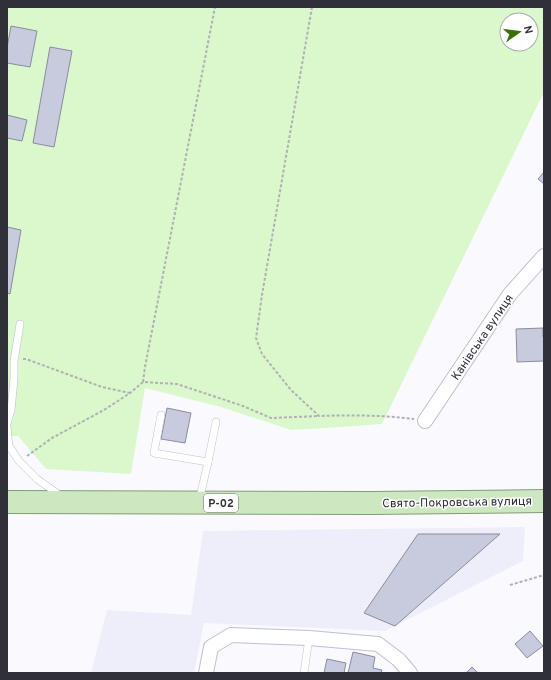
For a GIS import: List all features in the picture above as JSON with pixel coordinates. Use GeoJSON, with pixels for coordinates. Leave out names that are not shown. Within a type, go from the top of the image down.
{"type":"FeatureCollection","features":[{"type":"Feature","properties":{"kind":"main road","name":"Свято-Покровська вулиця"},"geometry":{"type":"LineString","coordinates":[[198,503],[544,501]]}},
{"type":"Feature","properties":{"kind":"main road","name":"Р-02"},"geometry":{"type":"LineString","coordinates":[[7,502],[198,503]]}},
{"type":"Feature","properties":{"kind":"street","name":"Канівська вулиця"},"geometry":{"type":"LineString","coordinates":[[425,421],[510,294],[544,256]]}},
{"type":"Feature","properties":{"kind":"street"},"geometry":{"type":"LineString","coordinates":[[206,673],[211,647],[231,635],[309,638],[378,644],[399,660],[410,673]]}},
{"type":"Feature","properties":{"kind":"lane"},"geometry":{"type":"LineString","coordinates":[[7,424],[12,410],[14,361],[20,324]]}},
{"type":"Feature","properties":{"kind":"lane"},"geometry":{"type":"LineString","coordinates":[[161,415],[154,453],[208,462]]}},
{"type":"Feature","properties":{"kind":"lane"},"geometry":{"type":"LineString","coordinates":[[198,503],[216,422]]}},
{"type":"Feature","properties":{"kind":"lane"},"geometry":{"type":"LineString","coordinates":[[7,427],[8,449],[37,479],[71,502]]}},
{"type":"Feature","properties":{"kind":"lane"},"geometry":{"type":"LineString","coordinates":[[304,673],[309,638]]}},
{"type":"Feature","properties":{"kind":"path"},"geometry":{"type":"LineString","coordinates":[[19,461],[52,438],[104,410],[130,393],[143,382],[146,360],[215,7]]}},
{"type":"Feature","properties":{"kind":"path"},"geometry":{"type":"LineString","coordinates":[[312,7],[256,338],[262,354],[286,384],[319,416]]}},
{"type":"Feature","properties":{"kind":"path"},"geometry":{"type":"LineString","coordinates":[[14,361],[26,358],[102,387],[130,393]]}},
{"type":"Feature","properties":{"kind":"path"},"geometry":{"type":"LineString","coordinates":[[143,382],[177,384],[243,406],[271,418],[347,415],[397,417],[425,421]]}},
{"type":"Feature","properties":{"kind":"path"},"geometry":{"type":"LineString","coordinates":[[510,585],[544,574]]}},
{"type":"Feature","properties":{"kind":"shaded area"},"geometry":{"type":"Polygon","coordinates":[[[525,527],[523,561],[385,631],[204,623],[194,673],[91,673],[107,610],[191,615],[203,531],[525,527]]]}},
{"type":"Feature","properties":{"kind":"green space"},"geometry":{"type":"Polygon","coordinates":[[[7,7],[544,7],[544,92],[382,424],[291,430],[221,407],[145,388],[131,474],[46,469],[18,436],[7,436],[7,7]]]}},
{"type":"Feature","properties":{"kind":"building"},"geometry":{"type":"Polygon","coordinates":[[[11,26],[37,31],[30,67],[7,63],[7,48],[11,26]]]}},
{"type":"Feature","properties":{"kind":"building"},"geometry":{"type":"Polygon","coordinates":[[[50,47],[72,51],[54,147],[33,143],[50,47]]]}},
{"type":"Feature","properties":{"kind":"building"},"geometry":{"type":"Polygon","coordinates":[[[7,115],[27,120],[22,141],[7,138],[7,115]]]}},
{"type":"Feature","properties":{"kind":"building"},"geometry":{"type":"Polygon","coordinates":[[[544,172],[544,184],[538,179],[544,172]]]}},
{"type":"Feature","properties":{"kind":"building"},"geometry":{"type":"Polygon","coordinates":[[[7,227],[21,230],[10,294],[7,293],[7,227]]]}},
{"type":"Feature","properties":{"kind":"building"},"geometry":{"type":"Polygon","coordinates":[[[543,328],[544,361],[517,362],[516,329],[543,328]]]}},
{"type":"Feature","properties":{"kind":"building"},"geometry":{"type":"Polygon","coordinates":[[[167,408],[191,413],[185,443],[161,439],[167,408]]]}},
{"type":"Feature","properties":{"kind":"building"},"geometry":{"type":"Polygon","coordinates":[[[418,534],[500,534],[395,626],[364,613],[418,534]]]}},
{"type":"Feature","properties":{"kind":"building"},"geometry":{"type":"Polygon","coordinates":[[[530,631],[543,646],[527,658],[515,644],[530,631]]]}},
{"type":"Feature","properties":{"kind":"building"},"geometry":{"type":"Polygon","coordinates":[[[353,652],[375,657],[373,668],[382,670],[381,673],[348,673],[353,652]]]}},
{"type":"Feature","properties":{"kind":"building"},"geometry":{"type":"Polygon","coordinates":[[[327,659],[346,663],[344,673],[324,673],[327,659]]]}},
{"type":"Feature","properties":{"kind":"building"},"geometry":{"type":"Polygon","coordinates":[[[472,667],[478,673],[466,673],[472,667]]]}}]}
